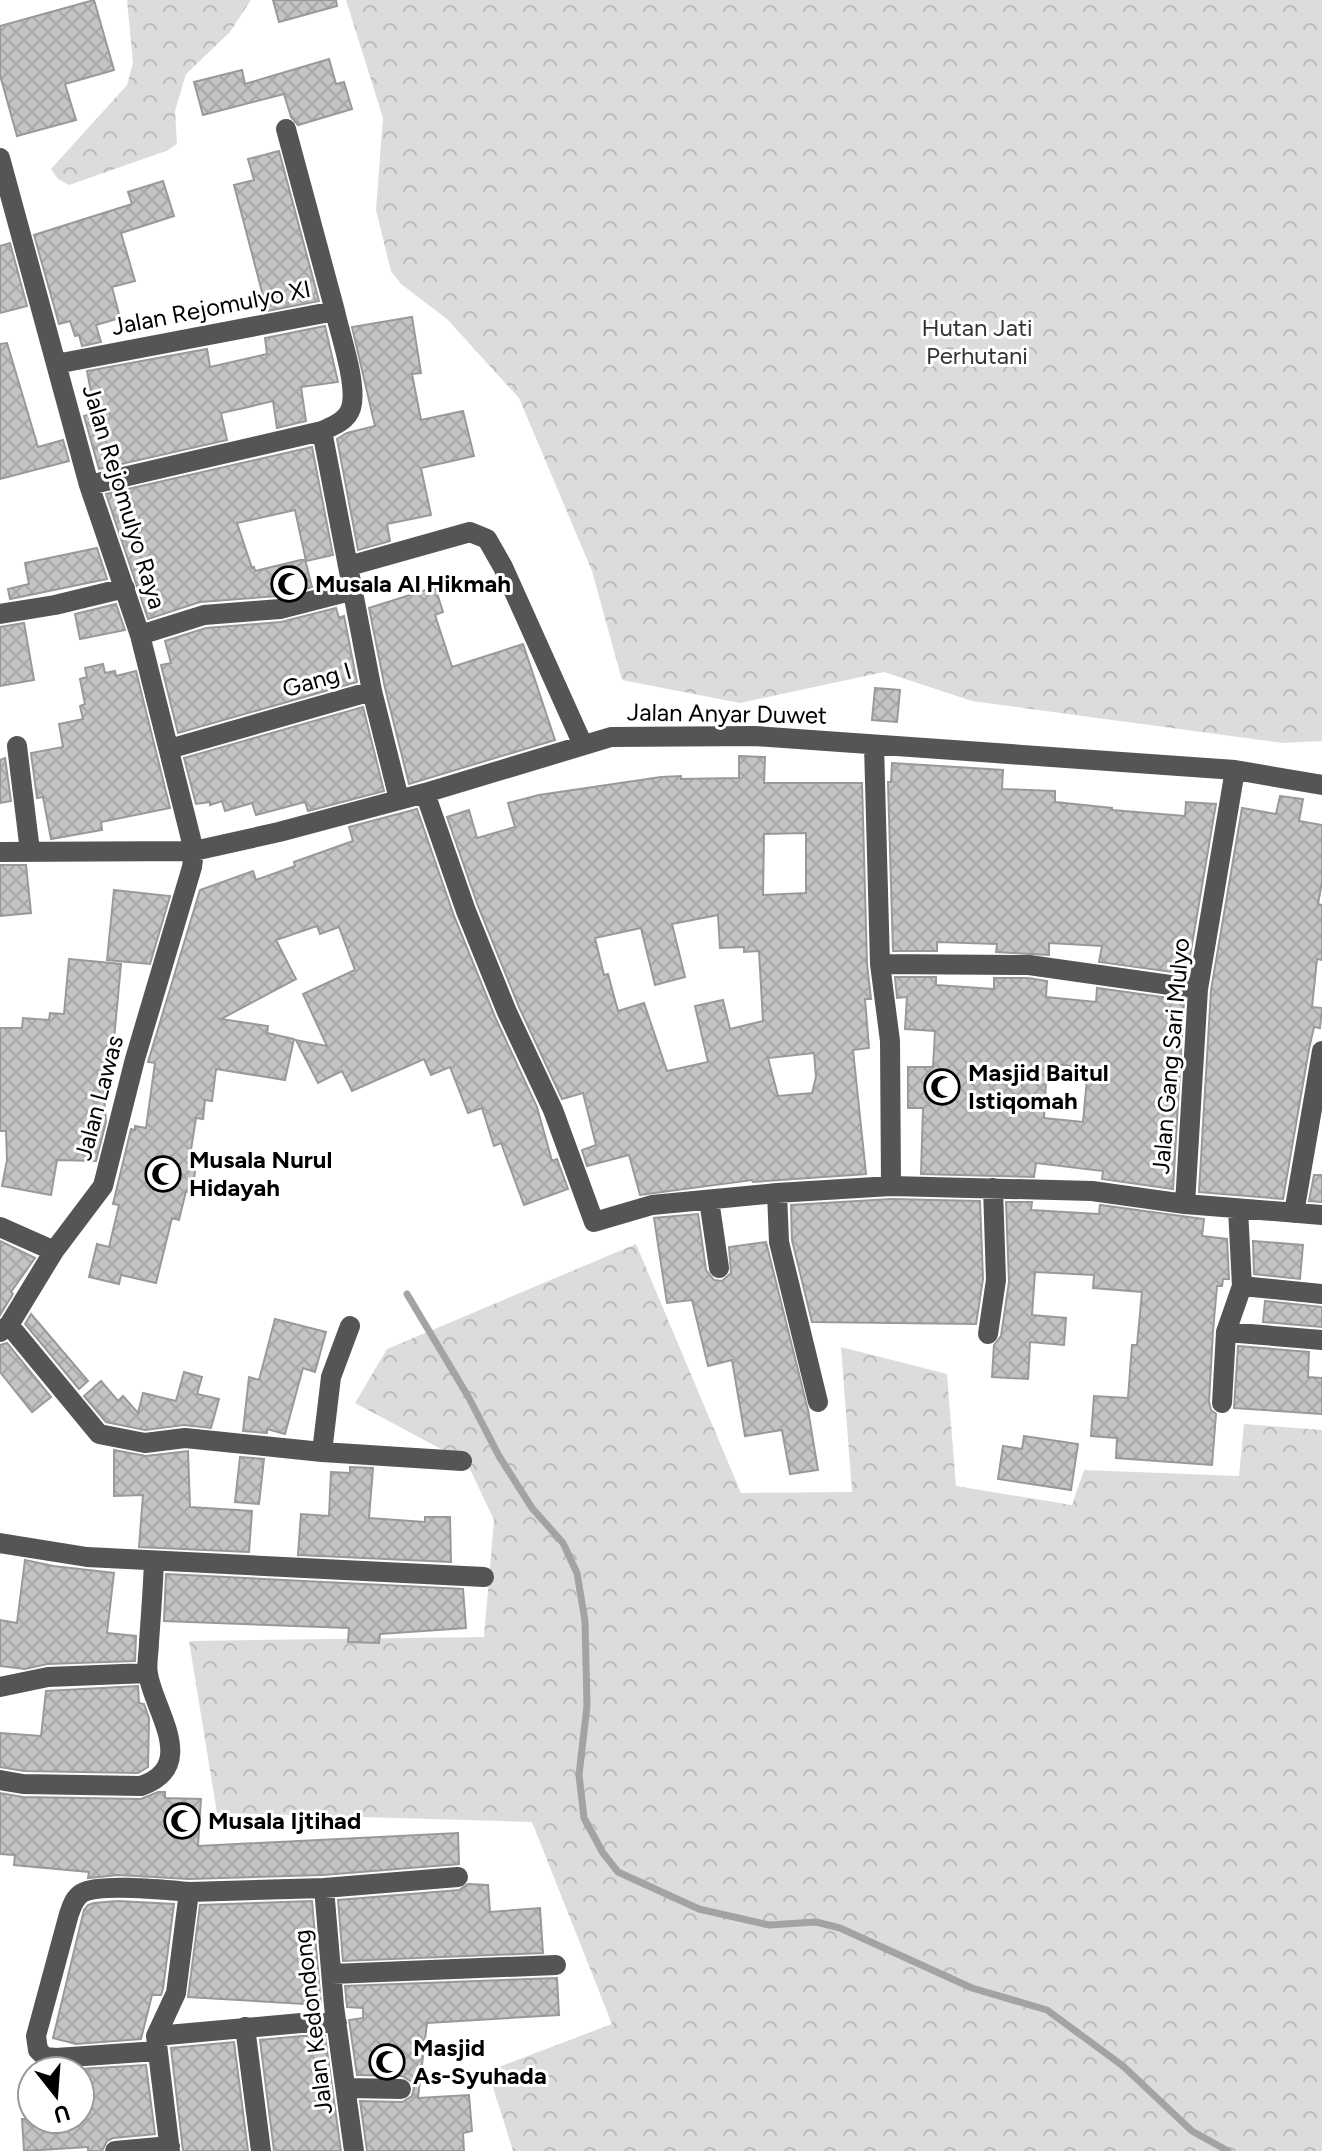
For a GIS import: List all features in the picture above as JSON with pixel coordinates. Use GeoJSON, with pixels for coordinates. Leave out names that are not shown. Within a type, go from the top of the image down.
{"type":"FeatureCollection","features":[{"type":"Feature","properties":{"kind":"street"},"geometry":{"type":"LineString","coordinates":[[286,129],[335,311]]}},
{"type":"Feature","properties":{"kind":"street","name":"Jalan Rejomulyo Raya"},"geometry":{"type":"LineString","coordinates":[[0,158],[89,485],[140,635],[194,851]]}},
{"type":"Feature","properties":{"kind":"street","name":"Jalan Rejomulyo XI"},"geometry":{"type":"LineString","coordinates":[[56,364],[335,311],[352,388],[351,409],[342,422],[322,431],[89,485]]}},
{"type":"Feature","properties":{"kind":"street"},"geometry":{"type":"LineString","coordinates":[[322,431],[372,691]]}},
{"type":"Feature","properties":{"kind":"street"},"geometry":{"type":"LineString","coordinates":[[349,566],[470,532],[487,539],[503,567],[583,745]]}},
{"type":"Feature","properties":{"kind":"street"},"geometry":{"type":"LineString","coordinates":[[0,614],[125,588]]}},
{"type":"Feature","properties":{"kind":"street"},"geometry":{"type":"LineString","coordinates":[[140,635],[204,615],[280,609],[354,590]]}},
{"type":"Feature","properties":{"kind":"street","name":"Gang I"},"geometry":{"type":"LineString","coordinates":[[169,749],[372,691],[399,799]]}},
{"type":"Feature","properties":{"kind":"street","name":"Jalan Anyar Duwet"},"geometry":{"type":"LineString","coordinates":[[0,852],[194,851],[425,793],[611,737],[755,736],[1235,770],[1322,785]]}},
{"type":"Feature","properties":{"kind":"street"},"geometry":{"type":"LineString","coordinates":[[874,745],[880,964],[890,1041],[891,1186]]}},
{"type":"Feature","properties":{"kind":"street"},"geometry":{"type":"LineString","coordinates":[[17,746],[30,851]]}},
{"type":"Feature","properties":{"kind":"street","name":"Jalan Gang Sari Mulyo"},"geometry":{"type":"LineString","coordinates":[[1185,1204],[1198,989],[1235,770]]}},
{"type":"Feature","properties":{"kind":"street"},"geometry":{"type":"LineString","coordinates":[[425,793],[466,911],[507,1012],[553,1110],[594,1222],[652,1205],[891,1186],[1092,1191],[1185,1204],[1322,1215]]}},
{"type":"Feature","properties":{"kind":"street","name":"Jalan Lawas"},"geometry":{"type":"LineString","coordinates":[[4,1328],[54,1251],[103,1186],[135,1059],[192,867],[194,851]]}},
{"type":"Feature","properties":{"kind":"street"},"geometry":{"type":"LineString","coordinates":[[880,964],[1029,965],[1198,989]]}},
{"type":"Feature","properties":{"kind":"street"},"geometry":{"type":"LineString","coordinates":[[1294,1213],[1322,1051]]}},
{"type":"Feature","properties":{"kind":"street"},"geometry":{"type":"LineString","coordinates":[[988,1334],[996,1280],[993,1188]]}},
{"type":"Feature","properties":{"kind":"street"},"geometry":{"type":"LineString","coordinates":[[777,1193],[779,1242],[818,1402]]}},
{"type":"Feature","properties":{"kind":"street"},"geometry":{"type":"LineString","coordinates":[[709,1200],[719,1268]]}},
{"type":"Feature","properties":{"kind":"street"},"geometry":{"type":"LineString","coordinates":[[1222,1403],[1226,1332],[1242,1286],[1238,1209]]}},
{"type":"Feature","properties":{"kind":"street"},"geometry":{"type":"LineString","coordinates":[[0,1227],[54,1251]]}},
{"type":"Feature","properties":{"kind":"street"},"geometry":{"type":"LineString","coordinates":[[1242,1286],[1322,1294]]}},
{"type":"Feature","properties":{"kind":"street"},"geometry":{"type":"LineString","coordinates":[[322,1452],[331,1377],[350,1326]]}},
{"type":"Feature","properties":{"kind":"street"},"geometry":{"type":"LineString","coordinates":[[4,1328],[99,1434],[145,1443],[185,1438],[322,1452],[462,1461]]}},
{"type":"Feature","properties":{"kind":"street"},"geometry":{"type":"LineString","coordinates":[[1226,1332],[1322,1340]]}},
{"type":"Feature","properties":{"kind":"street"},"geometry":{"type":"LineString","coordinates":[[0,1543],[87,1557],[484,1577]]}},
{"type":"Feature","properties":{"kind":"street"},"geometry":{"type":"LineString","coordinates":[[0,1780],[23,1784],[141,1786],[157,1781],[169,1762],[170,1737],[148,1673],[154,1561]]}},
{"type":"Feature","properties":{"kind":"street"},"geometry":{"type":"LineString","coordinates":[[0,1687],[48,1677],[148,1673]]}},
{"type":"Feature","properties":{"kind":"street"},"geometry":{"type":"LineString","coordinates":[[337,2023],[245,2027],[156,2044],[45,2057],[38,2050],[36,2036],[74,1901],[84,1892],[113,1888],[189,1892],[324,1888],[458,1877]]}},
{"type":"Feature","properties":{"kind":"street","name":"Jalan Kedondong"},"geometry":{"type":"LineString","coordinates":[[324,1888],[354,2151]]}},
{"type":"Feature","properties":{"kind":"street"},"geometry":{"type":"LineString","coordinates":[[115,2151],[170,2149],[156,2044],[176,1993],[189,1892]]}},
{"type":"Feature","properties":{"kind":"street"},"geometry":{"type":"LineString","coordinates":[[332,1974],[556,1965]]}},
{"type":"Feature","properties":{"kind":"street"},"geometry":{"type":"LineString","coordinates":[[245,2027],[261,2151]]}},
{"type":"Feature","properties":{"kind":"street"},"geometry":{"type":"LineString","coordinates":[[347,2088],[401,2089]]}},
{"type":"Feature","properties":{"kind":"green space"},"geometry":{"type":"Polygon","coordinates":[[[127,0],[251,0],[230,32],[186,74],[175,111],[177,144],[166,151],[69,185],[58,179],[51,169],[127,85],[133,63],[127,0]]]}},
{"type":"Feature","properties":{"kind":"green space","name":"Hutan Jati Perhutani"},"geometry":{"type":"Polygon","coordinates":[[[346,0],[1322,0],[1322,741],[1283,743],[972,701],[884,672],[740,703],[622,680],[592,571],[519,398],[447,319],[401,284],[391,271],[376,210],[383,118],[346,0]]]}},
{"type":"Feature","properties":{"kind":"green space"},"geometry":{"type":"Polygon","coordinates":[[[636,1244],[741,1493],[852,1492],[841,1347],[947,1374],[956,1486],[1072,1505],[1084,1470],[1239,1476],[1244,1424],[1322,1430],[1322,2151],[513,2151],[488,2071],[612,2024],[532,1822],[217,1813],[189,1641],[484,1637],[494,1520],[467,1463],[355,1403],[387,1349],[636,1244]]]}},
{"type":"Feature","properties":{"kind":"building"},"geometry":{"type":"Polygon","coordinates":[[[94,0],[114,70],[65,84],[76,120],[17,136],[0,75],[0,26],[94,0]]]}},
{"type":"Feature","properties":{"kind":"building"},"geometry":{"type":"Polygon","coordinates":[[[273,0],[336,0],[337,6],[279,22],[273,0]]]}},
{"type":"Feature","properties":{"kind":"building"},"geometry":{"type":"Polygon","coordinates":[[[329,59],[336,84],[344,82],[352,109],[298,125],[291,117],[284,94],[203,115],[194,82],[242,70],[245,84],[329,59]]]}},
{"type":"Feature","properties":{"kind":"building"},"geometry":{"type":"Polygon","coordinates":[[[279,151],[319,301],[267,311],[234,185],[254,180],[248,159],[279,151]]]}},
{"type":"Feature","properties":{"kind":"building"},"geometry":{"type":"Polygon","coordinates":[[[163,181],[174,216],[121,233],[135,281],[112,287],[120,318],[96,325],[101,342],[82,346],[70,321],[59,324],[34,235],[132,204],[128,192],[163,181]]]}},
{"type":"Feature","properties":{"kind":"building"},"geometry":{"type":"Polygon","coordinates":[[[10,243],[27,306],[0,313],[0,246],[10,243]]]}},
{"type":"Feature","properties":{"kind":"building"},"geometry":{"type":"Polygon","coordinates":[[[412,317],[421,373],[412,374],[421,420],[463,411],[474,456],[421,468],[431,515],[387,524],[390,541],[358,550],[337,439],[347,433],[375,426],[352,327],[412,317]]]}},
{"type":"Feature","properties":{"kind":"building"},"geometry":{"type":"Polygon","coordinates":[[[325,326],[338,382],[301,387],[306,421],[277,428],[273,401],[221,413],[227,440],[99,469],[84,416],[95,413],[87,371],[207,349],[210,367],[267,354],[265,338],[325,326]]]}},
{"type":"Feature","properties":{"kind":"building"},"geometry":{"type":"Polygon","coordinates":[[[7,343],[38,447],[63,440],[69,461],[0,479],[0,344],[7,343]]]}},
{"type":"Feature","properties":{"kind":"building"},"geometry":{"type":"Polygon","coordinates":[[[312,447],[333,555],[306,561],[295,510],[237,523],[255,571],[305,559],[312,587],[278,596],[200,602],[148,619],[106,494],[312,447]]]}},
{"type":"Feature","properties":{"kind":"building"},"geometry":{"type":"Polygon","coordinates":[[[97,548],[107,579],[10,599],[8,589],[29,584],[25,563],[97,548]]]}},
{"type":"Feature","properties":{"kind":"building"},"geometry":{"type":"Polygon","coordinates":[[[435,587],[443,612],[435,615],[452,667],[523,644],[555,740],[409,784],[369,608],[435,587]]]}},
{"type":"Feature","properties":{"kind":"building"},"geometry":{"type":"Polygon","coordinates":[[[116,604],[125,630],[80,639],[75,614],[116,604]]]}},
{"type":"Feature","properties":{"kind":"building"},"geometry":{"type":"Polygon","coordinates":[[[336,608],[339,618],[344,616],[357,682],[178,733],[161,665],[171,663],[165,641],[206,628],[281,622],[336,608]]]}},
{"type":"Feature","properties":{"kind":"building"},"geometry":{"type":"Polygon","coordinates":[[[24,623],[34,680],[0,686],[0,627],[24,623]]]}},
{"type":"Feature","properties":{"kind":"building"},"geometry":{"type":"Polygon","coordinates":[[[103,664],[105,673],[115,671],[116,676],[136,671],[170,808],[101,822],[102,830],[51,839],[43,797],[37,798],[31,753],[63,747],[59,724],[83,719],[80,706],[85,704],[80,679],[87,677],[85,668],[103,664]]]}},
{"type":"Feature","properties":{"kind":"building"},"geometry":{"type":"Polygon","coordinates":[[[875,688],[900,690],[897,722],[872,720],[875,688]]]}},
{"type":"Feature","properties":{"kind":"building"},"geometry":{"type":"Polygon","coordinates":[[[363,707],[384,791],[308,811],[305,802],[256,815],[252,803],[225,811],[222,801],[210,805],[210,802],[196,804],[184,758],[363,707]]]}},
{"type":"Feature","properties":{"kind":"building"},"geometry":{"type":"Polygon","coordinates":[[[739,756],[765,757],[764,783],[862,783],[867,964],[871,999],[865,999],[869,1048],[853,1050],[866,1174],[752,1180],[640,1195],[629,1155],[587,1166],[582,1150],[596,1145],[583,1093],[562,1099],[519,1007],[478,906],[447,817],[469,810],[477,838],[515,827],[508,803],[539,795],[661,777],[739,778],[739,756]],[[806,833],[764,834],[763,895],[806,893],[806,833]],[[718,915],[672,924],[685,977],[655,985],[641,928],[595,938],[604,975],[608,974],[618,1011],[644,1003],[667,1071],[708,1062],[695,1006],[723,1000],[730,1029],[763,1021],[759,951],[744,952],[744,947],[720,948],[718,915]],[[814,1053],[768,1058],[778,1096],[812,1093],[816,1077],[814,1053]]]}},
{"type":"Feature","properties":{"kind":"building"},"geometry":{"type":"Polygon","coordinates":[[[5,758],[11,801],[0,803],[0,760],[5,758]]]}},
{"type":"Feature","properties":{"kind":"building"},"geometry":{"type":"Polygon","coordinates":[[[892,763],[1003,770],[1002,789],[1055,791],[1055,802],[1112,810],[1185,816],[1186,802],[1216,804],[1187,974],[1099,962],[1102,946],[1049,943],[1049,955],[996,952],[997,944],[937,942],[937,951],[893,951],[888,782],[891,782],[892,763]]]}},
{"type":"Feature","properties":{"kind":"building"},"geometry":{"type":"Polygon","coordinates":[[[1280,796],[1303,799],[1299,821],[1322,825],[1322,882],[1318,904],[1322,905],[1322,960],[1317,959],[1312,1007],[1322,1008],[1320,1028],[1314,1027],[1309,1049],[1283,1199],[1199,1192],[1211,990],[1242,808],[1276,814],[1280,796]]]}},
{"type":"Feature","properties":{"kind":"building"},"geometry":{"type":"Polygon","coordinates":[[[417,809],[454,916],[495,1017],[537,1107],[552,1161],[557,1159],[568,1189],[524,1205],[501,1143],[494,1146],[482,1108],[468,1113],[450,1067],[431,1075],[424,1059],[352,1091],[342,1071],[318,1083],[296,1040],[327,1046],[303,994],[355,970],[339,927],[320,934],[317,926],[276,940],[296,979],[221,1019],[268,1026],[267,1033],[294,1039],[285,1080],[216,1069],[212,1101],[205,1100],[203,1119],[196,1118],[190,1156],[197,1157],[192,1193],[186,1191],[179,1220],[172,1218],[156,1283],[121,1275],[119,1284],[89,1277],[97,1244],[109,1247],[119,1205],[113,1204],[131,1129],[135,1130],[135,1126],[146,1128],[155,1063],[148,1062],[200,890],[253,871],[256,880],[295,866],[294,862],[353,841],[349,827],[417,809]]]}},
{"type":"Feature","properties":{"kind":"building"},"geometry":{"type":"Polygon","coordinates":[[[0,865],[26,865],[31,913],[0,916],[0,865]]]}},
{"type":"Feature","properties":{"kind":"building"},"geometry":{"type":"Polygon","coordinates":[[[114,890],[170,896],[150,964],[107,960],[114,890]]]}},
{"type":"Feature","properties":{"kind":"building"},"geometry":{"type":"Polygon","coordinates":[[[69,959],[121,964],[111,1071],[102,1070],[106,1122],[96,1161],[57,1160],[51,1195],[2,1186],[7,1160],[6,1131],[0,1131],[0,1028],[22,1028],[23,1018],[49,1020],[50,1013],[64,1014],[69,959]]]}},
{"type":"Feature","properties":{"kind":"building"},"geometry":{"type":"Polygon","coordinates":[[[895,977],[936,977],[936,985],[994,989],[994,978],[1028,978],[1047,981],[1046,997],[1096,1002],[1097,988],[1184,1000],[1173,1189],[1102,1179],[1103,1171],[1036,1163],[1034,1177],[921,1174],[923,1108],[908,1108],[908,1067],[933,1067],[935,1031],[905,1029],[907,997],[897,998],[895,977]],[[1047,1063],[1044,1118],[1083,1122],[1088,1068],[1047,1063]]]}},
{"type":"Feature","properties":{"kind":"building"},"geometry":{"type":"Polygon","coordinates":[[[1314,1175],[1322,1175],[1322,1202],[1309,1201],[1314,1175]]]}},
{"type":"Feature","properties":{"kind":"building"},"geometry":{"type":"Polygon","coordinates":[[[891,1199],[980,1201],[983,1279],[976,1324],[812,1322],[792,1240],[791,1205],[891,1199]]]}},
{"type":"Feature","properties":{"kind":"building"},"geometry":{"type":"Polygon","coordinates":[[[1006,1202],[1032,1202],[1031,1210],[1099,1214],[1100,1205],[1204,1219],[1202,1236],[1227,1239],[1229,1279],[1223,1279],[1222,1286],[1217,1286],[1213,1331],[1209,1402],[1216,1414],[1212,1465],[1116,1458],[1117,1438],[1091,1436],[1094,1396],[1128,1398],[1132,1345],[1137,1345],[1142,1292],[1093,1288],[1094,1275],[1035,1272],[1032,1315],[1066,1318],[1064,1345],[1030,1342],[1028,1379],[992,1377],[994,1345],[1001,1336],[1009,1282],[1006,1202]]]}},
{"type":"Feature","properties":{"kind":"building"},"geometry":{"type":"Polygon","coordinates":[[[698,1214],[706,1270],[714,1280],[722,1281],[731,1273],[729,1247],[766,1242],[808,1410],[818,1470],[790,1474],[782,1430],[745,1436],[732,1360],[708,1366],[692,1300],[667,1303],[654,1218],[698,1214]]]}},
{"type":"Feature","properties":{"kind":"building"},"geometry":{"type":"Polygon","coordinates":[[[0,1241],[35,1258],[11,1292],[13,1294],[0,1315],[0,1241]]]}},
{"type":"Feature","properties":{"kind":"building"},"geometry":{"type":"Polygon","coordinates":[[[1253,1241],[1303,1245],[1300,1279],[1254,1274],[1253,1241]]]}},
{"type":"Feature","properties":{"kind":"building"},"geometry":{"type":"Polygon","coordinates":[[[1265,1301],[1322,1307],[1322,1327],[1263,1322],[1265,1301]]]}},
{"type":"Feature","properties":{"kind":"building"},"geometry":{"type":"Polygon","coordinates":[[[31,1314],[88,1381],[79,1389],[25,1324],[31,1314]]]}},
{"type":"Feature","properties":{"kind":"building"},"geometry":{"type":"Polygon","coordinates":[[[275,1319],[326,1332],[315,1372],[303,1368],[285,1434],[267,1429],[267,1433],[243,1431],[249,1377],[259,1380],[275,1319]]]}},
{"type":"Feature","properties":{"kind":"building"},"geometry":{"type":"Polygon","coordinates":[[[7,1343],[51,1397],[32,1412],[0,1372],[0,1345],[7,1343]]]}},
{"type":"Feature","properties":{"kind":"building"},"geometry":{"type":"Polygon","coordinates":[[[1238,1346],[1309,1352],[1308,1377],[1322,1378],[1322,1414],[1234,1408],[1238,1346]]]}},
{"type":"Feature","properties":{"kind":"building"},"geometry":{"type":"Polygon","coordinates":[[[184,1372],[202,1377],[197,1394],[219,1399],[211,1428],[184,1425],[145,1430],[106,1422],[84,1396],[101,1381],[118,1401],[123,1396],[138,1413],[143,1393],[176,1401],[184,1372]]]}},
{"type":"Feature","properties":{"kind":"building"},"geometry":{"type":"Polygon","coordinates":[[[1024,1436],[1078,1444],[1071,1490],[998,1479],[1003,1446],[1022,1449],[1024,1436]]]}},
{"type":"Feature","properties":{"kind":"building"},"geometry":{"type":"Polygon","coordinates":[[[114,1450],[146,1456],[188,1451],[190,1507],[252,1511],[249,1552],[139,1547],[143,1495],[114,1496],[114,1450]]]}},
{"type":"Feature","properties":{"kind":"building"},"geometry":{"type":"Polygon","coordinates":[[[240,1457],[264,1459],[259,1504],[235,1502],[240,1457]]]}},
{"type":"Feature","properties":{"kind":"building"},"geometry":{"type":"Polygon","coordinates":[[[350,1467],[373,1468],[369,1518],[425,1522],[425,1517],[450,1517],[451,1562],[298,1555],[301,1514],[329,1516],[331,1472],[350,1473],[350,1467]]]}},
{"type":"Feature","properties":{"kind":"building"},"geometry":{"type":"Polygon","coordinates":[[[25,1560],[114,1573],[107,1633],[136,1636],[135,1661],[47,1664],[25,1669],[0,1666],[0,1620],[17,1623],[25,1560]]]}},
{"type":"Feature","properties":{"kind":"building"},"geometry":{"type":"Polygon","coordinates":[[[166,1574],[463,1589],[466,1628],[380,1634],[379,1643],[348,1642],[349,1628],[164,1621],[166,1574]]]}},
{"type":"Feature","properties":{"kind":"building"},"geometry":{"type":"Polygon","coordinates":[[[138,1686],[139,1703],[144,1704],[149,1718],[148,1767],[138,1773],[24,1771],[0,1767],[0,1733],[41,1736],[46,1691],[138,1686]]]}},
{"type":"Feature","properties":{"kind":"building"},"geometry":{"type":"Polygon","coordinates":[[[165,1792],[165,1798],[201,1799],[198,1846],[458,1833],[459,1864],[323,1875],[189,1879],[118,1875],[88,1878],[89,1872],[14,1865],[15,1855],[0,1854],[0,1793],[23,1797],[141,1799],[165,1792]]]}},
{"type":"Feature","properties":{"kind":"building"},"geometry":{"type":"Polygon","coordinates":[[[468,1884],[488,1885],[490,1912],[540,1908],[543,1953],[343,1961],[338,1900],[459,1890],[468,1884]]]}},
{"type":"Feature","properties":{"kind":"building"},"geometry":{"type":"Polygon","coordinates":[[[312,1901],[321,2005],[188,1997],[200,1905],[312,1901]]]}},
{"type":"Feature","properties":{"kind":"building"},"geometry":{"type":"Polygon","coordinates":[[[94,1903],[174,1904],[163,1989],[161,1995],[152,1995],[141,2039],[76,2044],[53,2038],[84,1910],[94,1903]]]}},
{"type":"Feature","properties":{"kind":"building"},"geometry":{"type":"Polygon","coordinates":[[[557,1978],[559,2015],[427,2023],[418,2098],[469,2095],[472,2131],[463,2133],[464,2151],[367,2151],[360,2101],[402,2102],[412,2096],[414,2088],[412,2082],[402,2076],[357,2075],[349,2020],[363,2018],[363,2008],[347,2007],[345,1986],[557,1978]]]}},
{"type":"Feature","properties":{"kind":"building"},"geometry":{"type":"Polygon","coordinates":[[[325,2036],[341,2151],[274,2151],[260,2040],[325,2036]]]}},
{"type":"Feature","properties":{"kind":"building"},"geometry":{"type":"Polygon","coordinates":[[[234,2042],[248,2151],[183,2151],[171,2048],[234,2042]]]}},
{"type":"Feature","properties":{"kind":"building"},"geometry":{"type":"Polygon","coordinates":[[[146,2065],[155,2134],[113,2138],[107,2141],[102,2151],[88,2151],[88,2147],[24,2151],[23,2135],[96,2135],[96,2068],[146,2065]]]}},
{"type":"Feature","properties":{"kind":"waterway"},"geometry":{"type":"LineString","coordinates":[[407,1294],[469,1398],[499,1456],[532,1508],[563,1543],[577,1573],[585,1621],[587,1706],[579,1775],[584,1818],[603,1853],[618,1872],[699,1909],[769,1925],[816,1922],[840,1928],[972,1988],[1047,2010],[1123,2066],[1192,2131],[1228,2151]]}},
{"type":"Feature","properties":{"kind":"place","name":"Musala Al Hikmah"},"geometry":{"type":"Point","coordinates":[289,584]}},
{"type":"Feature","properties":{"kind":"place","name":"Masjid Baitul Istiqomah"},"geometry":{"type":"Point","coordinates":[942,1087]}},
{"type":"Feature","properties":{"kind":"place","name":"Musala Nurul Hidayah"},"geometry":{"type":"Point","coordinates":[163,1174]}},
{"type":"Feature","properties":{"kind":"place","name":"Musala Ijtihad"},"geometry":{"type":"Point","coordinates":[182,1821]}},
{"type":"Feature","properties":{"kind":"place","name":"Masjid As-Syuhada"},"geometry":{"type":"Point","coordinates":[387,2062]}}]}
